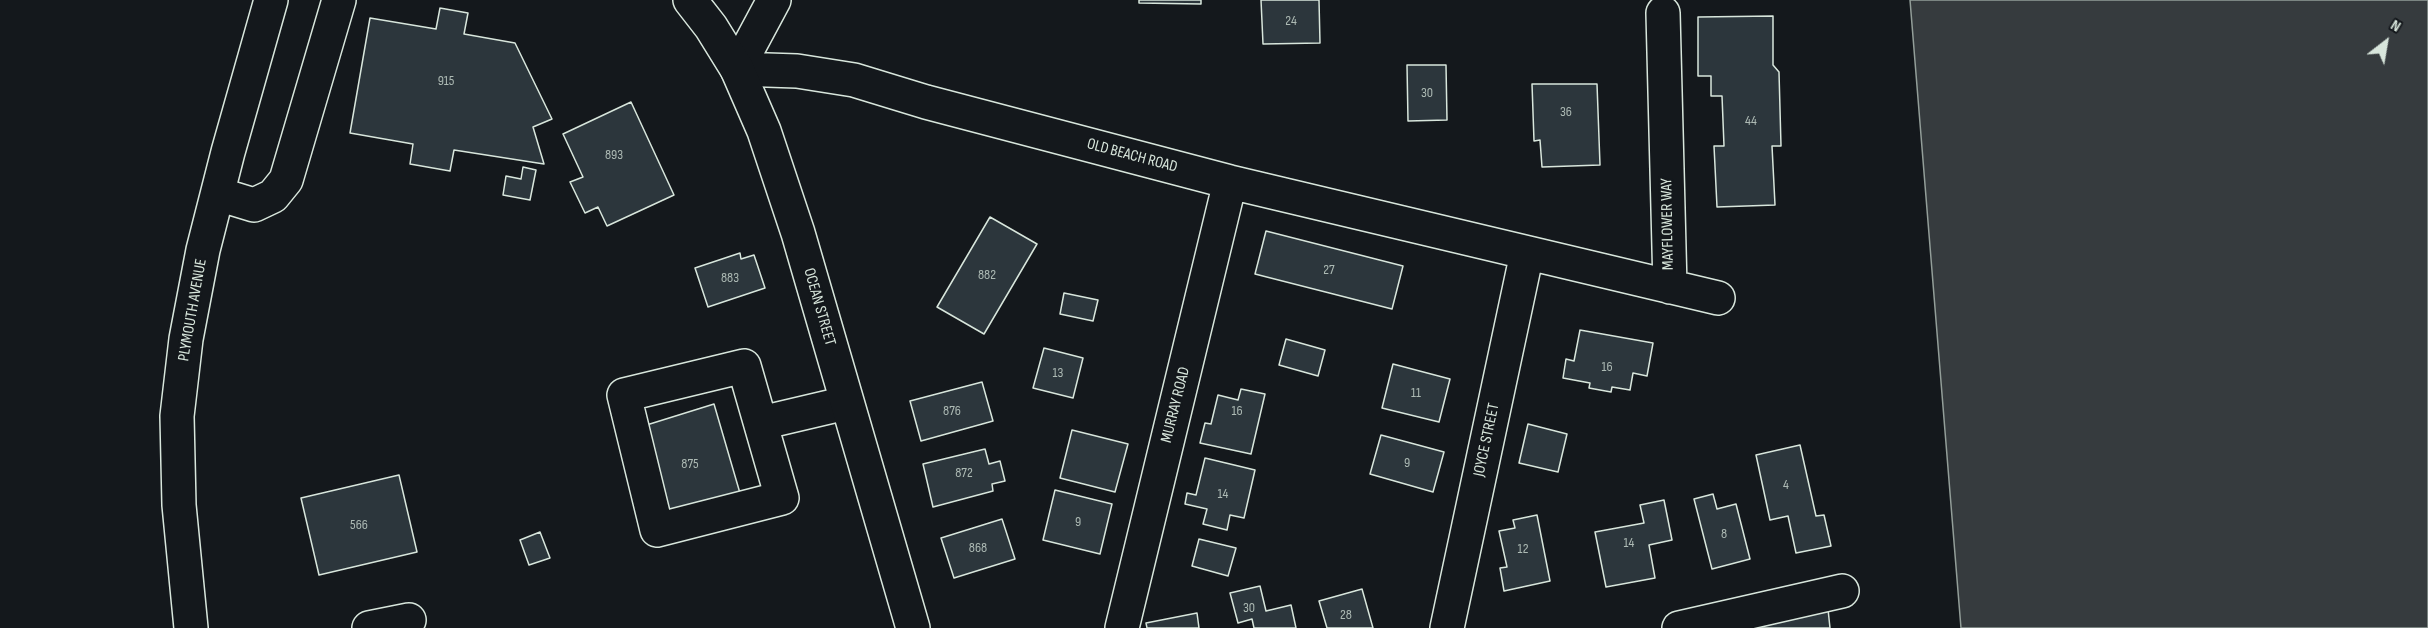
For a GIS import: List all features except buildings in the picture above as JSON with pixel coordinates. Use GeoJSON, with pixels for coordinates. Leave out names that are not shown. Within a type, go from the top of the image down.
{"type":"FeatureCollection","features":[{"type":"Feature","properties":{"kind":"street","name":"PLYMOUTH AVENUE"},"geometry":{"type":"LineString","coordinates":[[191,628],[179,505],[177,416],[186,339],[203,250],[272,0]]}},
{"type":"Feature","properties":{"kind":"street"},"geometry":{"type":"LineString","coordinates":[[218,194],[254,205],[273,196],[286,180],[339,0]]}},
{"type":"Feature","properties":{"kind":"street","name":"OCEAN STREET"},"geometry":{"type":"LineString","coordinates":[[690,0],[711,27],[737,69],[764,131],[914,628]]}},
{"type":"Feature","properties":{"kind":"street"},"geometry":{"type":"LineString","coordinates":[[737,69],[774,0]]}},
{"type":"Feature","properties":{"kind":"street","name":"MAYFLOWER WAY"},"geometry":{"type":"LineString","coordinates":[[1527,253],[1670,287],[1663,13]]}},
{"type":"Feature","properties":{"kind":"street","name":"OLD BEACH ROAD"},"geometry":{"type":"LineString","coordinates":[[737,69],[797,71],[855,80],[926,102],[1230,182],[1527,253]]}},
{"type":"Feature","properties":{"kind":"street","name":"MURRAY ROAD"},"geometry":{"type":"LineString","coordinates":[[1122,628],[1230,182]]}},
{"type":"Feature","properties":{"kind":"street","name":"JOYCE STREET"},"geometry":{"type":"LineString","coordinates":[[1447,628],[1527,253]]}},
{"type":"Feature","properties":{"kind":"street"},"geometry":{"type":"LineString","coordinates":[[1670,287],[1718,298]]}},
{"type":"Feature","properties":{"kind":"street"},"geometry":{"type":"LineString","coordinates":[[744,366],[761,423],[782,498],[657,530],[624,395],[744,366]]}},
{"type":"Feature","properties":{"kind":"street"},"geometry":{"type":"LineString","coordinates":[[761,423],[846,403]]}},
{"type":"Feature","properties":{"kind":"street"},"geometry":{"type":"LineString","coordinates":[[1694,626],[1842,591]]}},
{"type":"Feature","properties":{"kind":"street"},"geometry":{"type":"LineString","coordinates":[[369,628],[409,620]]}},
{"type":"Feature","properties":{"kind":"shaded area"},"geometry":{"type":"Polygon","coordinates":[[[1910,0],[2428,0],[2428,628],[1961,628],[1910,0]]]}}]}
